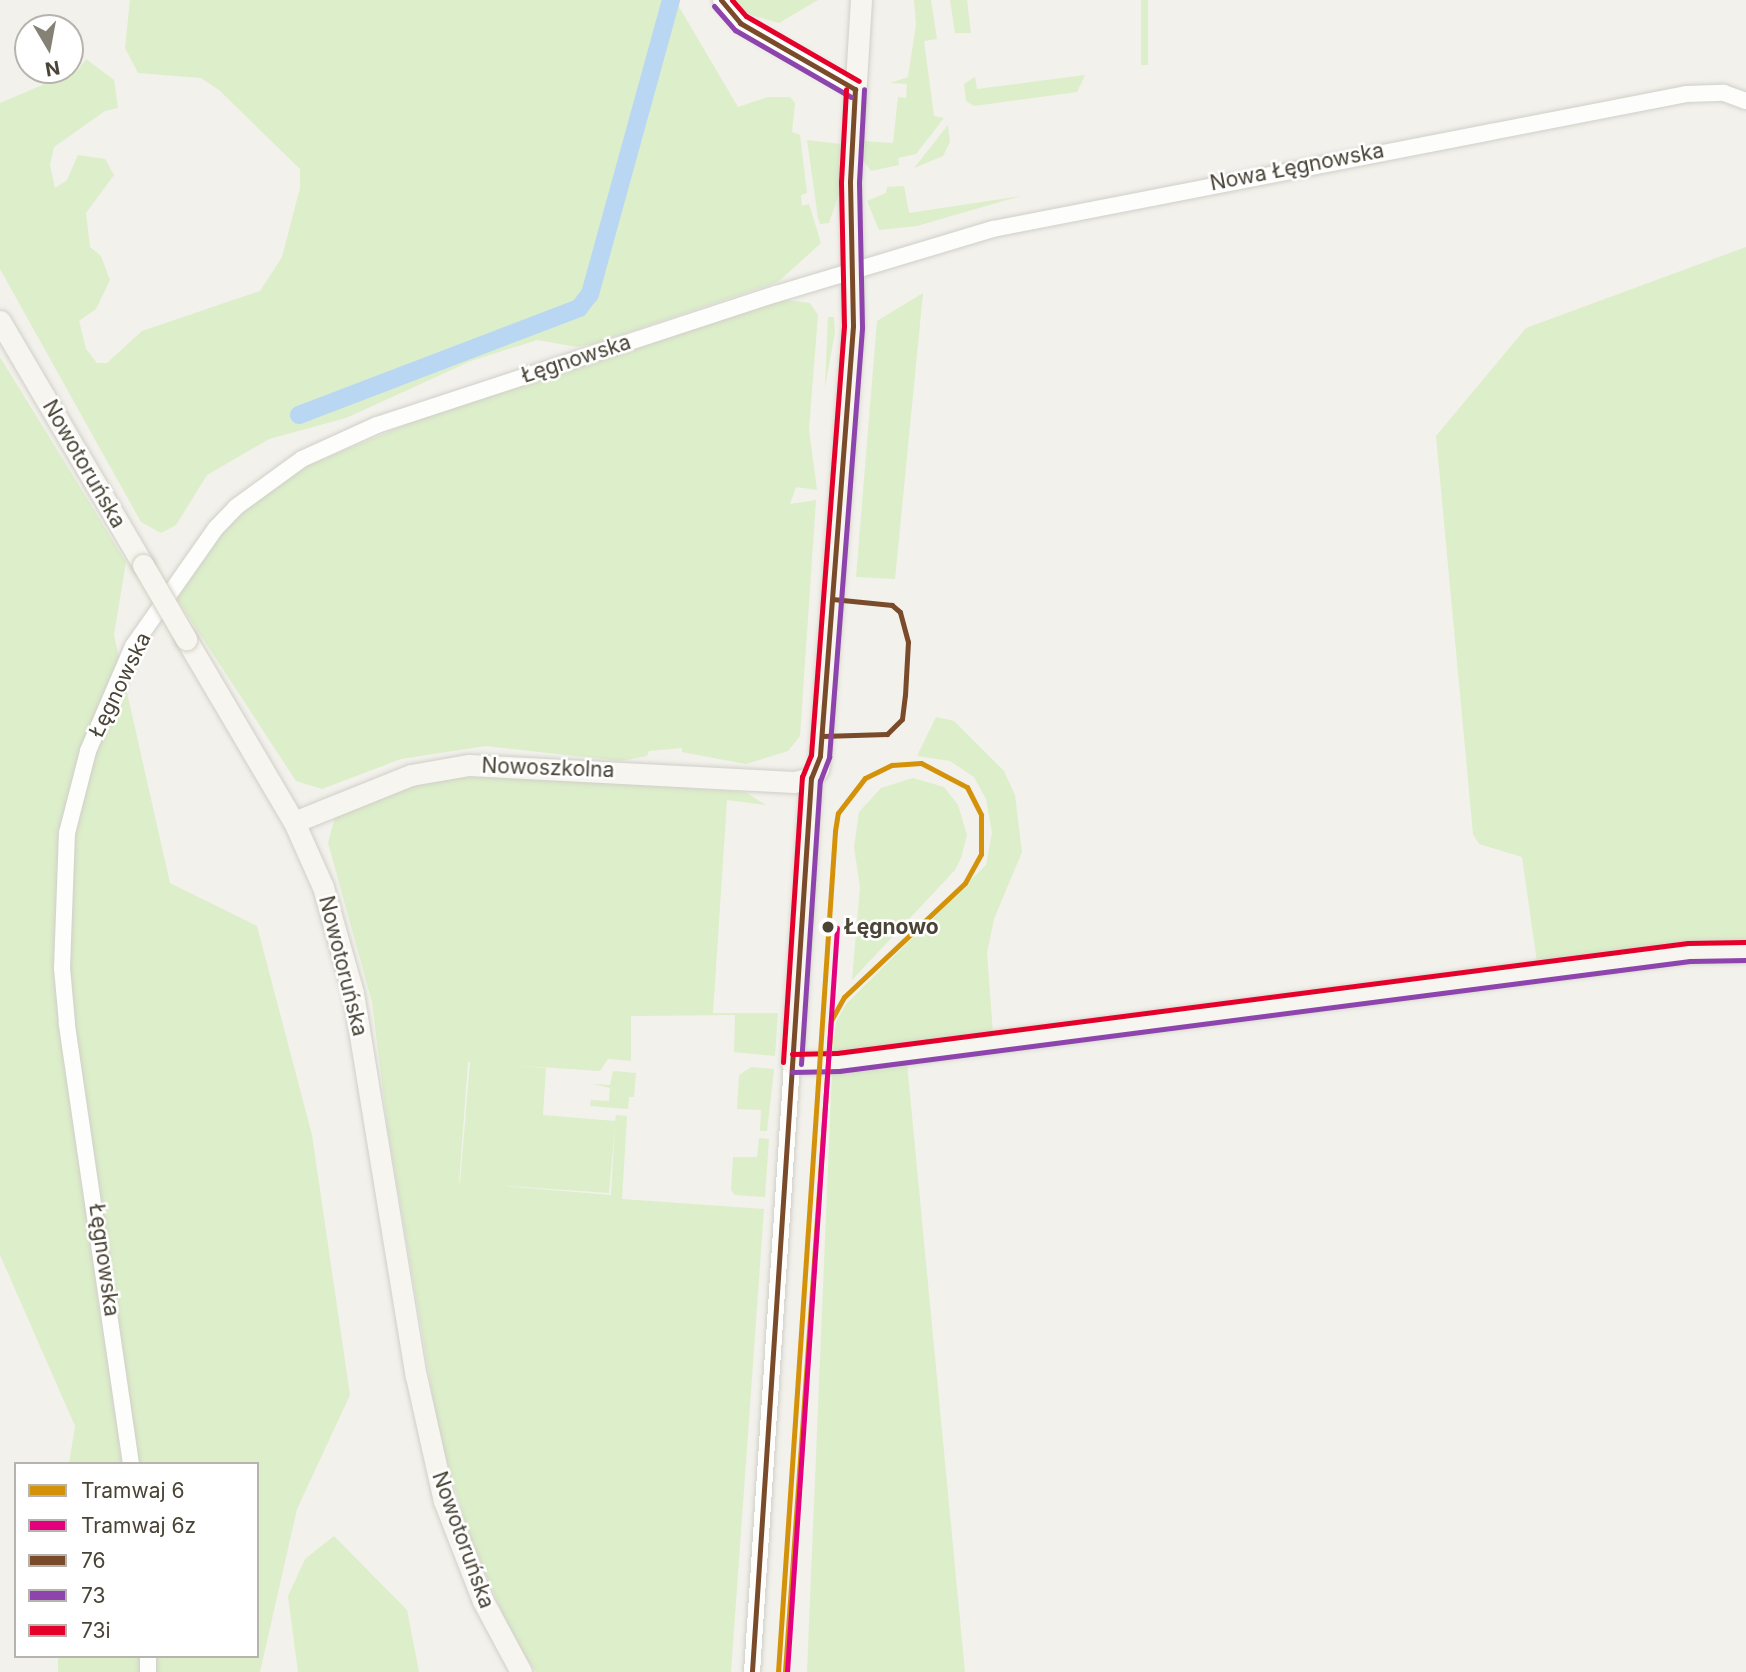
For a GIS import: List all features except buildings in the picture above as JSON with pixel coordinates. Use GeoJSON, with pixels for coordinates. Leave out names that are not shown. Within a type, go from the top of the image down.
{"type":"FeatureCollection","features":[{"type":"Feature","properties":{"kind":"street"},"geometry":{"type":"LineString","coordinates":[[720,0],[740,23],[855,89]]}},
{"type":"Feature","properties":{"kind":"street"},"geometry":{"type":"LineString","coordinates":[[752,1672],[811,778],[818,769],[820,755],[853,326],[855,89],[861,0]]}},
{"type":"Feature","properties":{"kind":"street","name":"Nowa Łęgnowska"},"geometry":{"type":"LineString","coordinates":[[853,272],[993,229],[1535,121],[1686,94],[1724,93],[1746,101]]}},
{"type":"Feature","properties":{"kind":"street","name":"Łęgnowska"},"geometry":{"type":"LineString","coordinates":[[131,1462],[67,1023],[62,915],[67,833],[88,751],[134,646],[216,528],[272,478],[302,459],[377,425],[853,272]]}},
{"type":"Feature","properties":{"kind":"street","name":"Nowotoruńska"},"geometry":{"type":"LineString","coordinates":[[0,321],[294,822],[323,887],[353,993],[416,1376],[444,1501],[483,1601],[520,1672]]}},
{"type":"Feature","properties":{"kind":"street","name":"Nowoszkolna"},"geometry":{"type":"LineString","coordinates":[[294,822],[411,775],[469,765],[794,782],[811,778]]}},
{"type":"Feature","properties":{"kind":"street"},"geometry":{"type":"LineString","coordinates":[[792,1063],[838,1062],[1689,952],[1746,951]]}},
{"type":"Feature","properties":{"kind":"green space"},"geometry":{"type":"Polygon","coordinates":[[[130,0],[675,0],[738,107],[768,97],[790,97],[795,103],[792,132],[800,135],[807,193],[801,195],[802,206],[809,204],[821,243],[778,282],[593,344],[577,347],[537,340],[471,361],[346,418],[269,439],[207,475],[176,525],[161,533],[141,522],[0,269],[0,103],[45,84],[84,84],[86,59],[114,80],[118,108],[105,111],[54,147],[50,165],[55,188],[67,180],[78,155],[105,159],[114,175],[86,213],[90,247],[101,256],[110,280],[96,309],[79,321],[86,349],[97,363],[107,363],[142,331],[260,291],[282,257],[300,188],[300,169],[219,90],[201,78],[138,73],[125,48],[130,0]]]}},
{"type":"Feature","properties":{"kind":"green space"},"geometry":{"type":"Polygon","coordinates":[[[732,0],[818,0],[779,23],[744,13],[732,0]]]}},
{"type":"Feature","properties":{"kind":"green space"},"geometry":{"type":"Polygon","coordinates":[[[914,0],[931,0],[937,39],[924,41],[934,116],[944,118],[916,154],[898,158],[899,165],[871,171],[863,160],[864,141],[893,143],[898,97],[906,98],[907,84],[890,83],[908,77],[916,24],[914,0]]]}},
{"type":"Feature","properties":{"kind":"green space"},"geometry":{"type":"Polygon","coordinates":[[[950,0],[967,0],[971,33],[955,33],[950,0]]]}},
{"type":"Feature","properties":{"kind":"green space"},"geometry":{"type":"Polygon","coordinates":[[[1141,0],[1148,0],[1148,65],[1141,65],[1141,0]]]}},
{"type":"Feature","properties":{"kind":"green space"},"geometry":{"type":"Polygon","coordinates":[[[1085,75],[1077,92],[974,106],[966,101],[964,84],[975,77],[977,89],[1085,75]]]}},
{"type":"Feature","properties":{"kind":"green space"},"geometry":{"type":"Polygon","coordinates":[[[948,125],[950,142],[943,156],[914,168],[948,125]]]}},
{"type":"Feature","properties":{"kind":"green space"},"geometry":{"type":"Polygon","coordinates":[[[807,140],[841,144],[839,194],[829,223],[820,224],[818,218],[807,140]]]}},
{"type":"Feature","properties":{"kind":"green space"},"geometry":{"type":"Polygon","coordinates":[[[904,186],[909,213],[1021,196],[917,226],[879,230],[867,201],[886,193],[887,187],[904,186]]]}},
{"type":"Feature","properties":{"kind":"green space"},"geometry":{"type":"Polygon","coordinates":[[[1746,247],[1746,942],[1537,962],[1522,857],[1479,844],[1473,834],[1436,436],[1526,328],[1746,247]]]}},
{"type":"Feature","properties":{"kind":"green space"},"geometry":{"type":"Polygon","coordinates":[[[923,293],[895,579],[856,577],[877,321],[923,293]]]}},
{"type":"Feature","properties":{"kind":"green space"},"geometry":{"type":"Polygon","coordinates":[[[785,300],[810,303],[818,315],[809,429],[817,490],[796,487],[790,504],[816,500],[800,736],[788,751],[746,764],[682,752],[682,748],[649,751],[647,756],[621,761],[486,746],[401,759],[322,789],[296,781],[175,596],[219,536],[252,503],[300,469],[452,405],[785,300]]]}},
{"type":"Feature","properties":{"kind":"green space"},"geometry":{"type":"Polygon","coordinates":[[[828,317],[834,317],[835,332],[825,387],[828,317]]]}},
{"type":"Feature","properties":{"kind":"green space"},"geometry":{"type":"Polygon","coordinates":[[[0,357],[126,562],[114,635],[170,883],[257,926],[312,1135],[350,1395],[297,1509],[260,1672],[58,1672],[58,1658],[259,1658],[259,1462],[69,1462],[75,1426],[0,1255],[0,357]]]}},
{"type":"Feature","properties":{"kind":"green space"},"geometry":{"type":"Polygon","coordinates":[[[936,717],[954,721],[1004,771],[1015,795],[1022,852],[994,919],[987,953],[993,1033],[832,1053],[836,1022],[846,1004],[986,865],[992,833],[986,799],[974,777],[950,761],[917,756],[936,717]]]}},
{"type":"Feature","properties":{"kind":"green space"},"geometry":{"type":"Polygon","coordinates":[[[481,773],[745,792],[766,805],[727,800],[713,1013],[778,1013],[775,1056],[734,1052],[735,1015],[631,1016],[631,1061],[608,1059],[600,1071],[509,1065],[546,1068],[543,1115],[615,1121],[616,1115],[627,1116],[622,1199],[764,1209],[731,1672],[536,1672],[513,1638],[468,1532],[440,1439],[388,1131],[372,1002],[328,843],[335,817],[351,807],[418,783],[481,773]],[[468,1062],[459,1183],[470,1062],[468,1062]],[[615,1127],[609,1193],[479,1184],[611,1195],[615,1127]]]}},
{"type":"Feature","properties":{"kind":"green space"},"geometry":{"type":"Polygon","coordinates":[[[913,778],[944,787],[958,805],[967,835],[961,858],[955,870],[852,980],[860,887],[854,847],[859,812],[881,788],[913,778]]]}},
{"type":"Feature","properties":{"kind":"green space"},"geometry":{"type":"Polygon","coordinates":[[[907,1063],[965,1672],[807,1672],[832,1072],[907,1063]]]}},
{"type":"Feature","properties":{"kind":"green space"},"geometry":{"type":"Polygon","coordinates":[[[751,1067],[774,1069],[767,1131],[760,1131],[761,1110],[737,1109],[739,1075],[751,1067]]]}},
{"type":"Feature","properties":{"kind":"green space"},"geometry":{"type":"Polygon","coordinates":[[[613,1071],[636,1073],[634,1097],[629,1097],[628,1109],[590,1106],[591,1100],[609,1101],[610,1088],[592,1084],[610,1085],[613,1071]]]}},
{"type":"Feature","properties":{"kind":"green space"},"geometry":{"type":"Polygon","coordinates":[[[759,1138],[769,1139],[765,1197],[735,1195],[731,1190],[733,1157],[757,1157],[759,1138]]]}},
{"type":"Feature","properties":{"kind":"green space"},"geometry":{"type":"Polygon","coordinates":[[[334,1536],[407,1610],[419,1672],[298,1672],[288,1596],[305,1559],[334,1536]]]}},
{"type":"Feature","properties":{"kind":"waterway"},"geometry":{"type":"LineString","coordinates":[[299,415],[579,308],[590,294],[671,0]]}},
{"type":"Feature","properties":{"kind":"tram line","name":"6"},"geometry":{"type":"LineString","coordinates":[[778,1672],[835,831],[838,813],[865,778],[892,765],[921,763],[967,787],[981,815],[981,854],[965,883],[844,997],[831,1020],[785,1672]]}},
{"type":"Feature","properties":{"kind":"tram line","name":"6z"},"geometry":{"type":"LineString","coordinates":[[787,1672],[837,928]]}},
{"type":"Feature","properties":{"kind":"transit line","name":"76"},"geometry":{"type":"LineString","coordinates":[[721,0],[740,23],[855,89],[850,182],[853,326],[820,756],[811,778],[752,1672]]}},
{"type":"Feature","properties":{"kind":"transit line","name":"73i"},"geometry":{"type":"LineString","coordinates":[[732,0],[746,16],[859,81]]}},
{"type":"Feature","properties":{"kind":"transit line","name":"73"},"geometry":{"type":"LineString","coordinates":[[714,6],[735,30],[851,97]]}},
{"type":"Feature","properties":{"kind":"transit line","name":"73i"},"geometry":{"type":"LineString","coordinates":[[783,1062],[802,777],[811,755],[844,326],[841,182],[846,89]]}},
{"type":"Feature","properties":{"kind":"transit line","name":"73"},"geometry":{"type":"LineString","coordinates":[[801,1064],[820,781],[829,757],[862,327],[859,182],[864,89]]}},
{"type":"Feature","properties":{"kind":"transit line","name":"76"},"geometry":{"type":"LineString","coordinates":[[822,736],[887,734],[902,719],[905,695],[908,642],[900,612],[892,605],[832,599]]}},
{"type":"Feature","properties":{"kind":"transit line","name":"73i"},"geometry":{"type":"LineString","coordinates":[[792,1054],[837,1053],[1688,943],[1746,942]]}},
{"type":"Feature","properties":{"kind":"transit line","name":"73"},"geometry":{"type":"LineString","coordinates":[[792,1072],[839,1071],[1690,961],[1746,960]]}},
{"type":"Feature","properties":{"kind":"place","name":"Łęgnowo"},"geometry":{"type":"Point","coordinates":[828,927]}}]}
